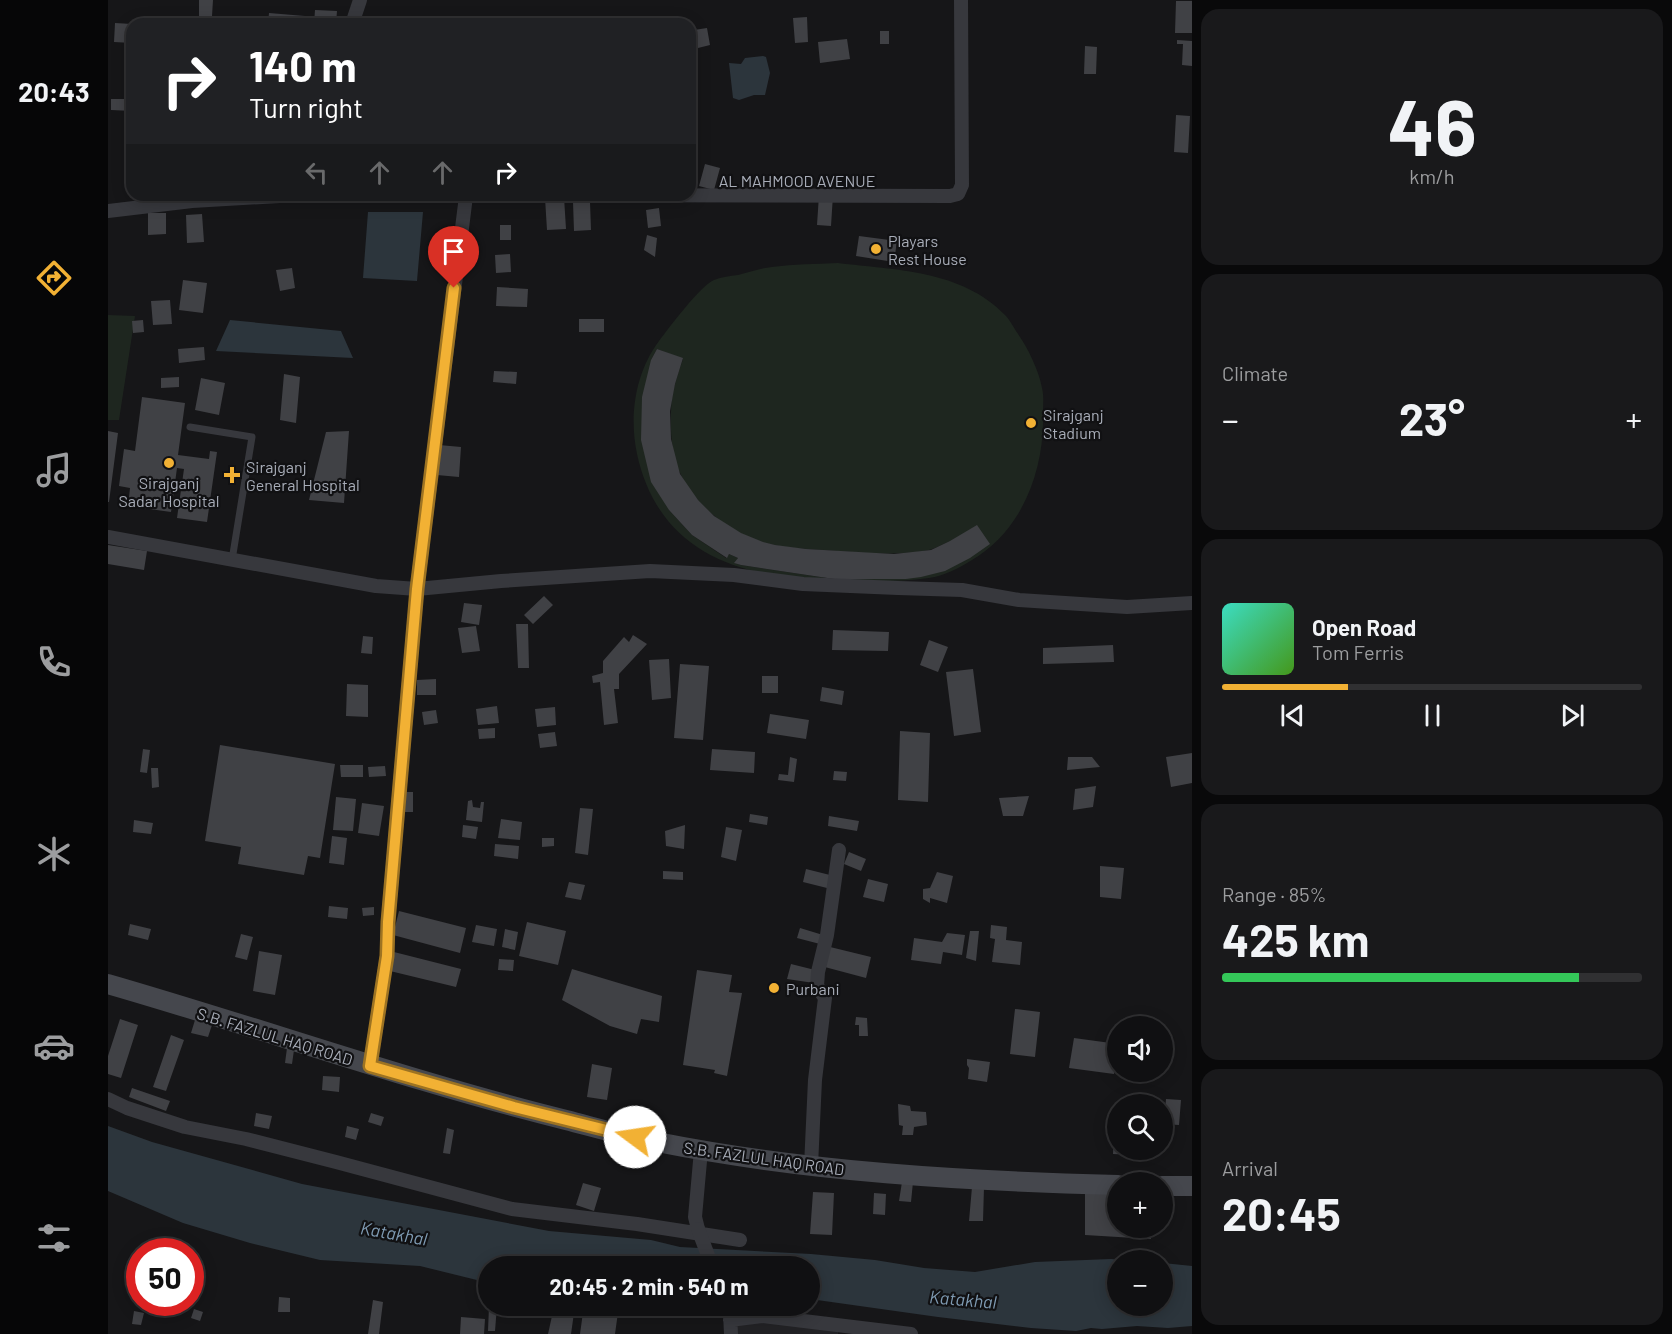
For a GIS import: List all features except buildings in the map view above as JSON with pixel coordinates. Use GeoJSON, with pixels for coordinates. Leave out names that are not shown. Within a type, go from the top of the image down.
{"type":"FeatureCollection","features":[{"type":"Feature","properties":{"kind":"main road","name":"S.B. FAZLUL HAQ ROAD"},"geometry":{"type":"LineString","coordinates":[[108,984],[370,1066],[514,1107],[655,1142],[811,1166],[861,1171],[1037,1183],[1107,1185]]}},
{"type":"Feature","properties":{"kind":"main road"},"geometry":{"type":"LineString","coordinates":[[1173,1186],[1192,1186]]}},
{"type":"Feature","properties":{"kind":"street"},"geometry":{"type":"LineString","coordinates":[[354,18],[360,0]]}},
{"type":"Feature","properties":{"kind":"street","name":"AL MAHMOOD AVENUE"},"geometry":{"type":"LineString","coordinates":[[696,195],[950,196],[958,194],[962,184],[962,0]]}},
{"type":"Feature","properties":{"kind":"street"},"geometry":{"type":"LineString","coordinates":[[108,211],[192,201]]}},
{"type":"Feature","properties":{"kind":"street"},"geometry":{"type":"LineString","coordinates":[[370,1066],[387,956],[417,589],[459,201]]}},
{"type":"Feature","properties":{"kind":"street"},"geometry":{"type":"LineString","coordinates":[[108,537],[376,586],[417,589],[651,571],[734,575],[803,584],[962,590],[1019,600],[1116,606],[1192,603]]}},
{"type":"Feature","properties":{"kind":"street"},"geometry":{"type":"LineString","coordinates":[[811,1166],[815,1080],[825,998],[817,986],[818,972],[827,935],[840,850]]}},
{"type":"Feature","properties":{"kind":"street"},"geometry":{"type":"LineString","coordinates":[[108,1100],[185,1127],[302,1153],[512,1209],[638,1224],[740,1240]]}},
{"type":"Feature","properties":{"kind":"street"},"geometry":{"type":"LineString","coordinates":[[701,1150],[695,1218],[708,1256]]}},
{"type":"Feature","properties":{"kind":"street"},"geometry":{"type":"LineString","coordinates":[[729,1318],[762,1316],[911,1334]]}},
{"type":"Feature","properties":{"kind":"lane"},"geometry":{"type":"LineString","coordinates":[[190,427],[252,437],[232,560]]}},
{"type":"Feature","properties":{"kind":"shaded area"},"geometry":{"type":"Polygon","coordinates":[[[838,263],[927,275],[969,289],[988,300],[1007,317],[1026,346],[1041,381],[1043,433],[1035,476],[1027,496],[1005,532],[990,547],[946,574],[910,580],[851,581],[816,580],[748,570],[717,558],[690,542],[667,520],[649,491],[635,440],[636,395],[644,367],[651,353],[677,318],[701,290],[714,280],[768,268],[838,263]],[[657,349],[651,360],[669,510],[692,535],[726,558],[729,554],[738,558],[735,563],[741,565],[834,579],[906,579],[950,541],[929,550],[906,553],[810,549],[765,543],[727,526],[696,498],[681,475],[676,460],[671,436],[671,405],[683,359],[657,349]]]}},
{"type":"Feature","properties":{"kind":"shaded area"},"geometry":{"type":"Polygon","coordinates":[[[108,315],[135,316],[119,420],[108,420],[108,315]]]}},
{"type":"Feature","properties":{"kind":"shaded area"},"geometry":{"type":"Polygon","coordinates":[[[736,1316],[788,1316],[839,1323],[838,1334],[732,1334],[736,1316]]]}},
{"type":"Feature","properties":{"kind":"water"},"geometry":{"type":"Polygon","coordinates":[[[766,57],[770,73],[765,95],[754,95],[739,100],[733,98],[729,63],[741,64],[745,58],[766,57]]]}},
{"type":"Feature","properties":{"kind":"water"},"geometry":{"type":"Polygon","coordinates":[[[368,212],[423,212],[417,281],[363,278],[368,212]]]}},
{"type":"Feature","properties":{"kind":"water"},"geometry":{"type":"Polygon","coordinates":[[[230,320],[341,331],[353,358],[216,351],[230,320]]]}},
{"type":"Feature","properties":{"kind":"water","name":"Katakhal"},"geometry":{"type":"Polygon","coordinates":[[[108,1126],[152,1142],[302,1184],[549,1231],[651,1240],[680,1247],[811,1254],[975,1272],[1035,1262],[1107,1259],[1107,1316],[1173,1316],[1173,1264],[1192,1266],[1192,1326],[1168,1328],[1137,1326],[1076,1331],[1031,1328],[820,1300],[820,1256],[478,1256],[478,1280],[420,1266],[320,1260],[250,1243],[183,1223],[108,1191],[108,1126]]]}},
{"type":"Feature","properties":{"kind":"place","name":"Playars Rest House"},"geometry":{"type":"Point","coordinates":[876,249]}},
{"type":"Feature","properties":{"kind":"place","name":"Sirajganj Stadium"},"geometry":{"type":"Point","coordinates":[1031,423]}},
{"type":"Feature","properties":{"kind":"place","name":"Sirajganj Sadar Hospital"},"geometry":{"type":"Point","coordinates":[169,463]}},
{"type":"Feature","properties":{"kind":"place","name":"Sirajganj General Hospital"},"geometry":{"type":"Point","coordinates":[232,475]}},
{"type":"Feature","properties":{"kind":"place","name":"Purbani"},"geometry":{"type":"Point","coordinates":[774,988]}},
{"type":"Feature","properties":{"kind":"route"},"geometry":{"type":"LineString","coordinates":[[454,288],[417,589],[387,956],[370,1066],[514,1107],[635,1137]]}}]}
